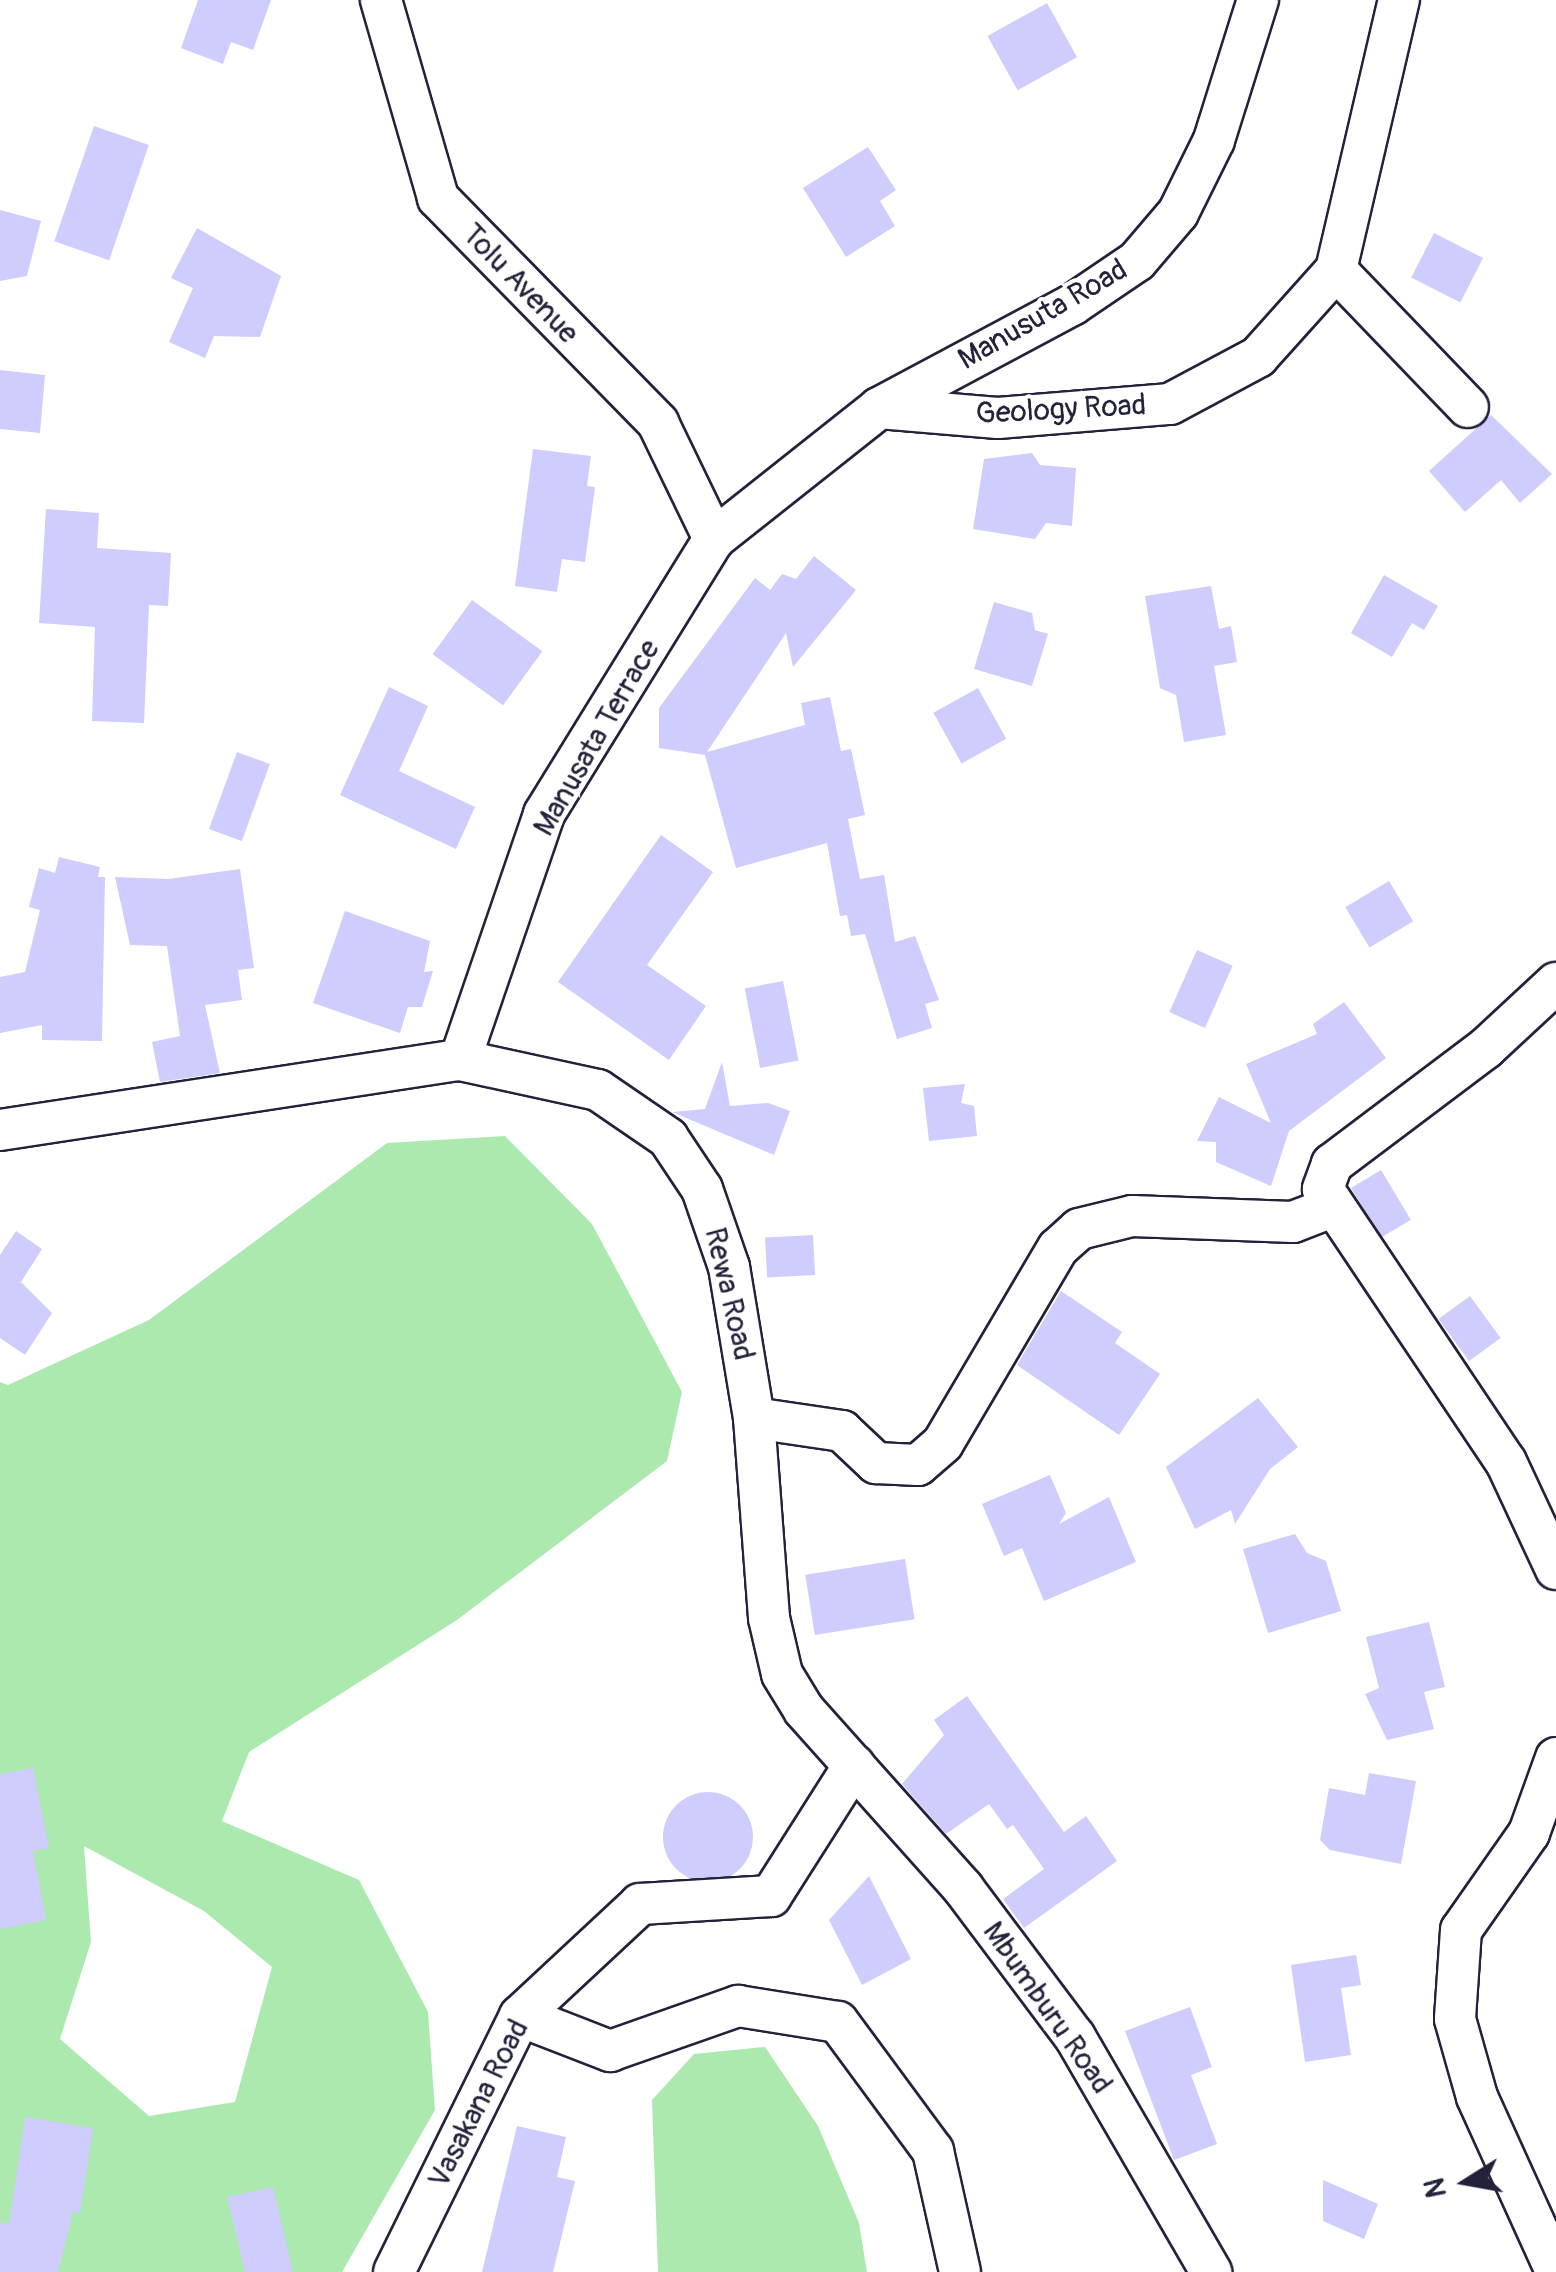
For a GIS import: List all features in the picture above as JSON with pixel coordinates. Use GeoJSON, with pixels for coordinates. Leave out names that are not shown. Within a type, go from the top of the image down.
{"type":"FeatureCollection","features":[{"type":"Feature","properties":{"kind":"street","name":"Tolu Avenue"},"geometry":{"type":"LineString","coordinates":[[381,0],[438,198],[658,423],[714,539]]}},
{"type":"Feature","properties":{"kind":"street","name":"Manusuta Road"},"geometry":{"type":"LineString","coordinates":[[714,539],[879,408],[1072,305],[1137,261],[1178,213],[1214,140],[1258,0]]}},
{"type":"Feature","properties":{"kind":"street","name":"Geology Road"},"geometry":{"type":"LineString","coordinates":[[879,408],[998,418],[1170,404],[1258,357],[1336,270],[1399,0]]}},
{"type":"Feature","properties":{"kind":"street"},"geometry":{"type":"LineString","coordinates":[[1336,270],[1468,407]]}},
{"type":"Feature","properties":{"kind":"street","name":"Manusata Terrace"},"geometry":{"type":"LineString","coordinates":[[460,1060],[544,814],[714,539]]}},
{"type":"Feature","properties":{"kind":"street"},"geometry":{"type":"LineString","coordinates":[[1556,983],[1486,1048],[1332,1164],[1322,1188],[1330,1208],[1506,1462],[1556,1570]]}},
{"type":"Feature","properties":{"kind":"street","name":"Rewa Road"},"geometry":{"type":"LineString","coordinates":[[0,1130],[460,1060],[598,1090],[668,1138],[702,1189],[729,1266],[754,1418],[769,1618],[782,1674],[804,1710],[854,1765]]}},
{"type":"Feature","properties":{"kind":"street"},"geometry":{"type":"LineString","coordinates":[[754,1418],[842,1431],[876,1463],[918,1465],[942,1443],[1058,1248],[1079,1229],[1132,1216],[1293,1222],[1330,1208]]}},
{"type":"Feature","properties":{"kind":"street"},"geometry":{"type":"LineString","coordinates":[[1556,1758],[1529,1833],[1461,1930],[1455,2019],[1477,2097],[1556,2271]]}},
{"type":"Feature","properties":{"kind":"street","name":"Vasakana Road"},"geometry":{"type":"LineString","coordinates":[[394,2272],[520,2016],[640,1904],[771,1896],[854,1765]]}},
{"type":"Feature","properties":{"kind":"street","name":"Mbumburu Road"},"geometry":{"type":"LineString","coordinates":[[854,1765],[963,1888],[1075,2037],[1211,2272]]}},
{"type":"Feature","properties":{"kind":"street"},"geometry":{"type":"LineString","coordinates":[[520,2016],[610,2051],[738,2006],[838,2022],[933,2152],[960,2272]]}},
{"type":"Feature","properties":{"kind":"green space"},"geometry":{"type":"Polygon","coordinates":[[[505,1136],[592,1224],[682,1392],[667,1461],[457,1620],[249,1752],[222,1821],[359,1880],[428,2012],[435,2110],[342,2272],[0,2272],[0,1382],[8,1385],[149,1320],[387,1143],[505,1136]],[[84,1846],[91,1942],[60,2039],[149,2116],[235,2102],[272,1967],[204,1911],[84,1846]]]}},
{"type":"Feature","properties":{"kind":"green space"},"geometry":{"type":"Polygon","coordinates":[[[765,2047],[818,2126],[859,2223],[867,2272],[658,2272],[652,2100],[694,2054],[765,2047]]]}},
{"type":"Feature","properties":{"kind":"building"},"geometry":{"type":"Polygon","coordinates":[[[198,0],[271,0],[253,50],[231,42],[223,64],[181,48],[198,0]]]}},
{"type":"Feature","properties":{"kind":"building"},"geometry":{"type":"Polygon","coordinates":[[[1047,3],[1077,57],[1018,90],[988,36],[1047,3]]]}},
{"type":"Feature","properties":{"kind":"building"},"geometry":{"type":"Polygon","coordinates":[[[94,126],[149,145],[109,260],[54,241],[94,126]]]}},
{"type":"Feature","properties":{"kind":"building"},"geometry":{"type":"Polygon","coordinates":[[[868,147],[896,190],[880,201],[895,226],[846,257],[803,188],[868,147]]]}},
{"type":"Feature","properties":{"kind":"building"},"geometry":{"type":"Polygon","coordinates":[[[0,210],[41,221],[27,276],[0,281],[0,210]]]}},
{"type":"Feature","properties":{"kind":"building"},"geometry":{"type":"Polygon","coordinates":[[[197,228],[281,276],[260,337],[214,336],[205,358],[169,342],[193,288],[171,278],[197,228]]]}},
{"type":"Feature","properties":{"kind":"building"},"geometry":{"type":"Polygon","coordinates":[[[1434,233],[1483,258],[1460,303],[1411,278],[1434,233]]]}},
{"type":"Feature","properties":{"kind":"building"},"geometry":{"type":"Polygon","coordinates":[[[0,370],[45,375],[40,433],[0,429],[0,370]]]}},
{"type":"Feature","properties":{"kind":"building"},"geometry":{"type":"Polygon","coordinates":[[[1491,415],[1552,474],[1520,503],[1501,480],[1465,512],[1429,471],[1491,415]]]}},
{"type":"Feature","properties":{"kind":"building"},"geometry":{"type":"Polygon","coordinates":[[[533,449],[591,456],[587,486],[595,487],[585,562],[562,559],[557,592],[515,586],[533,449]]]}},
{"type":"Feature","properties":{"kind":"building"},"geometry":{"type":"Polygon","coordinates":[[[1032,453],[1040,465],[1076,468],[1072,526],[1046,523],[1035,539],[973,529],[984,459],[1032,453]]]}},
{"type":"Feature","properties":{"kind":"building"},"geometry":{"type":"Polygon","coordinates":[[[46,509],[99,513],[97,548],[171,553],[168,606],[149,605],[144,723],[92,721],[95,627],[39,623],[46,509]]]}},
{"type":"Feature","properties":{"kind":"building"},"geometry":{"type":"Polygon","coordinates":[[[814,556],[856,590],[793,667],[786,633],[707,752],[805,725],[801,703],[830,697],[841,751],[851,749],[865,815],[848,819],[860,879],[884,875],[895,942],[915,936],[939,1000],[925,1004],[932,1028],[897,1039],[865,934],[851,936],[847,915],[840,916],[827,843],[736,868],[705,755],[659,748],[659,708],[755,578],[770,590],[782,574],[796,579],[814,556]]]}},
{"type":"Feature","properties":{"kind":"building"},"geometry":{"type":"Polygon","coordinates":[[[1384,575],[1438,606],[1424,630],[1412,623],[1392,657],[1351,633],[1384,575]]]}},
{"type":"Feature","properties":{"kind":"building"},"geometry":{"type":"Polygon","coordinates":[[[1211,586],[1219,629],[1231,626],[1237,662],[1214,666],[1226,735],[1184,742],[1176,695],[1160,688],[1145,596],[1211,586]]]}},
{"type":"Feature","properties":{"kind":"building"},"geometry":{"type":"Polygon","coordinates":[[[472,600],[542,651],[503,705],[433,654],[472,600]]]}},
{"type":"Feature","properties":{"kind":"building"},"geometry":{"type":"Polygon","coordinates":[[[994,602],[1032,613],[1035,630],[1048,634],[1032,686],[974,669],[994,602]]]}},
{"type":"Feature","properties":{"kind":"building"},"geometry":{"type":"Polygon","coordinates":[[[389,687],[428,706],[399,771],[475,807],[456,849],[340,795],[389,687]]]}},
{"type":"Feature","properties":{"kind":"building"},"geometry":{"type":"Polygon","coordinates":[[[978,688],[1006,739],[962,763],[933,713],[978,688]]]}},
{"type":"Feature","properties":{"kind":"building"},"geometry":{"type":"Polygon","coordinates":[[[237,752],[270,764],[242,841],[209,829],[237,752]]]}},
{"type":"Feature","properties":{"kind":"building"},"geometry":{"type":"Polygon","coordinates":[[[661,835],[713,872],[647,965],[706,1006],[669,1060],[558,982],[661,835]]]}},
{"type":"Feature","properties":{"kind":"building"},"geometry":{"type":"Polygon","coordinates":[[[59,857],[100,867],[98,877],[105,877],[102,1041],[42,1040],[42,1025],[0,1033],[0,977],[25,972],[40,910],[29,907],[39,868],[55,873],[59,857]]]}},
{"type":"Feature","properties":{"kind":"building"},"geometry":{"type":"Polygon","coordinates":[[[240,869],[254,968],[238,970],[242,1000],[205,1005],[220,1073],[160,1082],[152,1042],[180,1036],[167,946],[130,945],[115,877],[168,879],[240,869]]]}},
{"type":"Feature","properties":{"kind":"building"},"geometry":{"type":"Polygon","coordinates":[[[1389,881],[1413,921],[1369,948],[1345,907],[1389,881]]]}},
{"type":"Feature","properties":{"kind":"building"},"geometry":{"type":"Polygon","coordinates":[[[345,911],[430,941],[424,972],[433,971],[422,1007],[408,1007],[400,1033],[313,1003],[345,911]]]}},
{"type":"Feature","properties":{"kind":"building"},"geometry":{"type":"Polygon","coordinates":[[[1197,950],[1233,966],[1205,1028],[1169,1012],[1197,950]]]}},
{"type":"Feature","properties":{"kind":"building"},"geometry":{"type":"Polygon","coordinates":[[[783,981],[798,1061],[760,1068],[745,988],[783,981]]]}},
{"type":"Feature","properties":{"kind":"building"},"geometry":{"type":"Polygon","coordinates":[[[1344,1002],[1386,1058],[1289,1131],[1271,1186],[1216,1162],[1216,1142],[1197,1141],[1219,1097],[1271,1123],[1246,1064],[1317,1034],[1313,1024],[1344,1002]]]}},
{"type":"Feature","properties":{"kind":"building"},"geometry":{"type":"Polygon","coordinates":[[[722,1062],[730,1106],[768,1103],[790,1111],[774,1155],[672,1112],[705,1109],[722,1062]]]}},
{"type":"Feature","properties":{"kind":"building"},"geometry":{"type":"Polygon","coordinates":[[[965,1084],[961,1103],[974,1106],[977,1136],[929,1141],[923,1088],[965,1084]]]}},
{"type":"Feature","properties":{"kind":"building"},"geometry":{"type":"Polygon","coordinates":[[[1381,1170],[1411,1220],[1381,1238],[1351,1188],[1381,1170]]]}},
{"type":"Feature","properties":{"kind":"building"},"geometry":{"type":"Polygon","coordinates":[[[16,1231],[42,1249],[21,1282],[52,1313],[25,1355],[0,1338],[0,1255],[16,1231]]]}},
{"type":"Feature","properties":{"kind":"building"},"geometry":{"type":"Polygon","coordinates":[[[813,1235],[815,1275],[767,1277],[765,1238],[813,1235]]]}},
{"type":"Feature","properties":{"kind":"building"},"geometry":{"type":"Polygon","coordinates":[[[1061,1291],[1122,1332],[1115,1343],[1160,1374],[1119,1435],[1017,1365],[1061,1291]]]}},
{"type":"Feature","properties":{"kind":"building"},"geometry":{"type":"Polygon","coordinates":[[[1470,1296],[1501,1338],[1469,1361],[1438,1319],[1470,1296]]]}},
{"type":"Feature","properties":{"kind":"building"},"geometry":{"type":"Polygon","coordinates":[[[1258,1398],[1298,1447],[1270,1469],[1235,1524],[1231,1510],[1195,1529],[1166,1467],[1258,1398]]]}},
{"type":"Feature","properties":{"kind":"building"},"geometry":{"type":"Polygon","coordinates":[[[1050,1475],[1066,1513],[1059,1524],[1109,1497],[1136,1562],[1044,1601],[1022,1548],[1004,1556],[982,1504],[1050,1475]]]}},
{"type":"Feature","properties":{"kind":"building"},"geometry":{"type":"Polygon","coordinates":[[[1295,1534],[1307,1553],[1326,1561],[1341,1611],[1268,1633],[1243,1549],[1295,1534]]]}},
{"type":"Feature","properties":{"kind":"building"},"geometry":{"type":"Polygon","coordinates":[[[905,1559],[915,1619],[815,1635],[805,1575],[905,1559]]]}},
{"type":"Feature","properties":{"kind":"building"},"geometry":{"type":"Polygon","coordinates":[[[1429,1622],[1445,1687],[1424,1692],[1434,1729],[1387,1740],[1365,1694],[1379,1688],[1366,1637],[1429,1622]]]}},
{"type":"Feature","properties":{"kind":"building"},"geometry":{"type":"Polygon","coordinates":[[[967,1696],[1064,1832],[1086,1816],[1117,1861],[1024,1928],[1003,1899],[1044,1869],[1013,1825],[1007,1829],[989,1804],[946,1834],[902,1784],[944,1735],[934,1720],[967,1696]]]}},
{"type":"Feature","properties":{"kind":"building"},"geometry":{"type":"Polygon","coordinates":[[[33,1768],[49,1848],[33,1851],[46,1920],[0,1929],[0,1774],[33,1768]]]}},
{"type":"Feature","properties":{"kind":"building"},"geometry":{"type":"Polygon","coordinates":[[[1369,1773],[1416,1781],[1401,1864],[1330,1850],[1320,1840],[1329,1788],[1365,1795],[1369,1773]]]}},
{"type":"Feature","properties":{"kind":"building"},"geometry":{"type":"Polygon","coordinates":[[[708,1792],[725,1795],[740,1805],[750,1820],[750,1854],[740,1869],[725,1879],[708,1882],[691,1879],[676,1869],[666,1854],[663,1837],[666,1820],[676,1805],[691,1795],[708,1792]]]}},
{"type":"Feature","properties":{"kind":"building"},"geometry":{"type":"Polygon","coordinates":[[[869,1876],[911,1959],[862,1985],[829,1920],[869,1876]]]}},
{"type":"Feature","properties":{"kind":"building"},"geometry":{"type":"Polygon","coordinates":[[[1356,1955],[1361,1985],[1341,1988],[1351,2055],[1305,2062],[1291,1965],[1356,1955]]]}},
{"type":"Feature","properties":{"kind":"building"},"geometry":{"type":"Polygon","coordinates":[[[1190,2007],[1212,2067],[1191,2075],[1217,2144],[1174,2160],[1125,2031],[1190,2007]]]}},
{"type":"Feature","properties":{"kind":"building"},"geometry":{"type":"Polygon","coordinates":[[[25,2117],[93,2128],[80,2213],[73,2212],[58,2272],[0,2272],[0,2222],[9,2224],[25,2117]]]}},
{"type":"Feature","properties":{"kind":"building"},"geometry":{"type":"Polygon","coordinates":[[[517,2126],[566,2137],[557,2177],[575,2181],[553,2272],[482,2272],[517,2126]]]}},
{"type":"Feature","properties":{"kind":"building"},"geometry":{"type":"Polygon","coordinates":[[[1323,2180],[1378,2204],[1364,2239],[1323,2221],[1323,2180]]]}},
{"type":"Feature","properties":{"kind":"building"},"geometry":{"type":"Polygon","coordinates":[[[273,2187],[293,2272],[245,2272],[227,2197],[273,2187]]]}}]}
